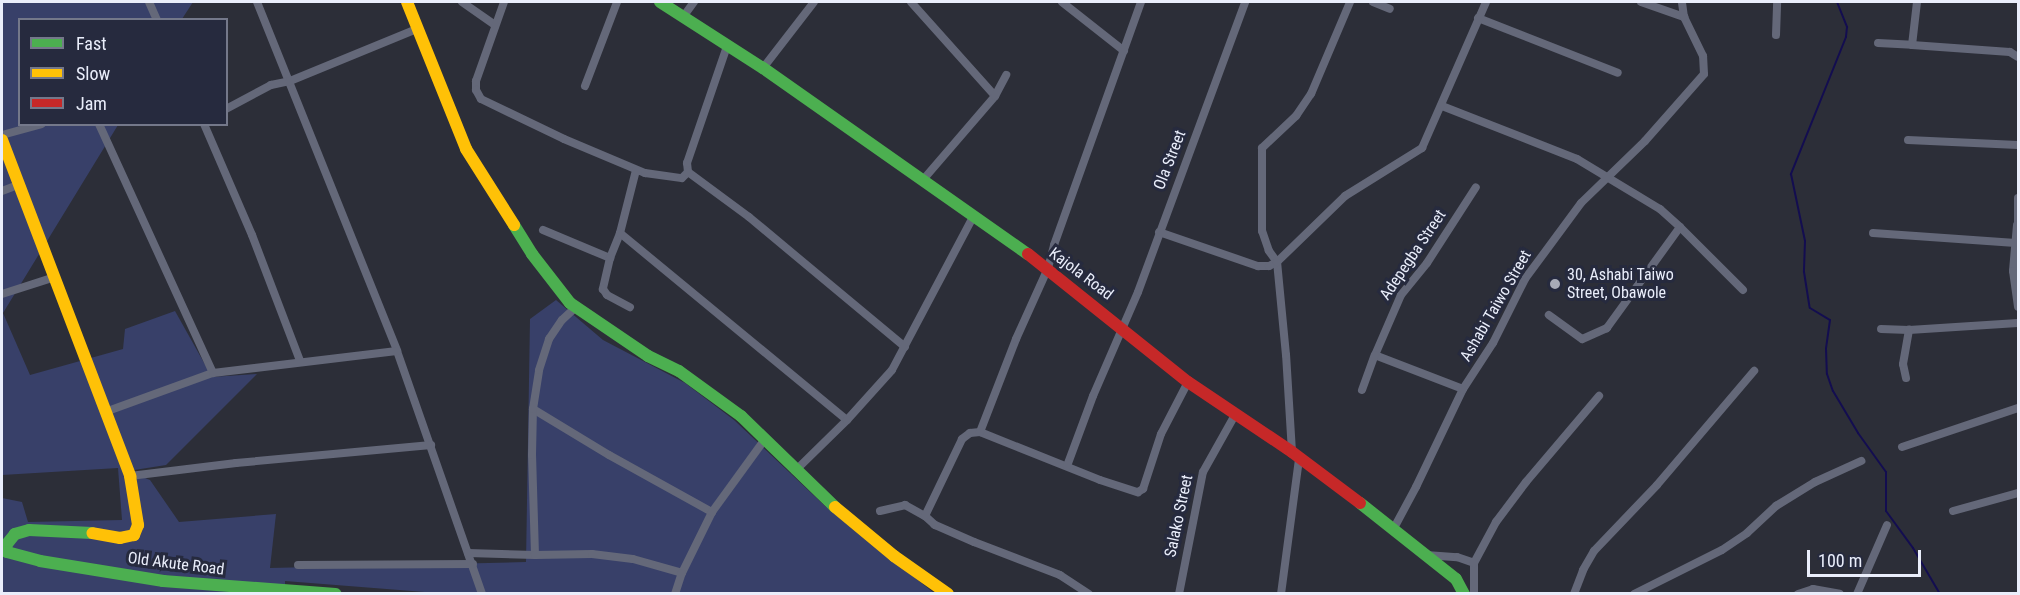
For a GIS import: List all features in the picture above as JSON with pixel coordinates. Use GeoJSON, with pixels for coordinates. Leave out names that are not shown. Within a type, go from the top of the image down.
{"type":"FeatureCollection","features":[{"type":"Feature","properties":{"kind":"street"},"geometry":{"type":"LineString","coordinates":[[149,2],[156,18]]}},
{"type":"Feature","properties":{"kind":"street"},"geometry":{"type":"LineString","coordinates":[[257,2],[397,351],[482,594]]}},
{"type":"Feature","properties":{"kind":"street"},"geometry":{"type":"LineString","coordinates":[[407,2],[466,149],[532,254],[575,308],[648,356],[679,371],[741,416],[795,471],[894,556],[948,594]]}},
{"type":"Feature","properties":{"kind":"street"},"geometry":{"type":"LineString","coordinates":[[462,2],[495,25]]}},
{"type":"Feature","properties":{"kind":"street"},"geometry":{"type":"LineString","coordinates":[[504,2],[476,81],[476,90],[481,99],[636,170],[672,178],[682,178],[688,172]]}},
{"type":"Feature","properties":{"kind":"street"},"geometry":{"type":"LineString","coordinates":[[585,86],[617,2]]}},
{"type":"Feature","properties":{"kind":"street","name":"Kajola Road"},"geometry":{"type":"LineString","coordinates":[[660,2],[763,68],[1048,268],[1188,382],[1235,416],[1296,455],[1394,528],[1456,579],[1464,594]]}},
{"type":"Feature","properties":{"kind":"street"},"geometry":{"type":"LineString","coordinates":[[682,17],[694,2]]}},
{"type":"Feature","properties":{"kind":"street"},"geometry":{"type":"LineString","coordinates":[[763,68],[814,2]]}},
{"type":"Feature","properties":{"kind":"street"},"geometry":{"type":"LineString","coordinates":[[911,2],[995,96]]}},
{"type":"Feature","properties":{"kind":"street"},"geometry":{"type":"LineString","coordinates":[[1062,2],[1124,51]]}},
{"type":"Feature","properties":{"kind":"street"},"geometry":{"type":"LineString","coordinates":[[980,432],[1016,339],[1048,268],[1054,244],[1141,2]]}},
{"type":"Feature","properties":{"kind":"street","name":"Ola Street"},"geometry":{"type":"LineString","coordinates":[[1067,466],[1104,369],[1124,328],[1245,2]]}},
{"type":"Feature","properties":{"kind":"street"},"geometry":{"type":"LineString","coordinates":[[1281,594],[1296,455],[1277,262],[1269,251],[1262,231],[1262,148],[1296,116],[1311,94],[1350,2]]}},
{"type":"Feature","properties":{"kind":"street"},"geometry":{"type":"LineString","coordinates":[[1373,2],[1390,9]]}},
{"type":"Feature","properties":{"kind":"street"},"geometry":{"type":"LineString","coordinates":[[1160,232],[1258,266],[1269,266],[1277,262],[1345,196],[1422,148],[1486,2]]}},
{"type":"Feature","properties":{"kind":"street"},"geometry":{"type":"LineString","coordinates":[[1641,2],[1684,17]]}},
{"type":"Feature","properties":{"kind":"street","name":"Ashabi Taiwo Street"},"geometry":{"type":"LineString","coordinates":[[1394,528],[1463,389],[1493,343],[1525,279],[1567,221],[1606,176],[1645,141],[1704,74],[1703,56],[1684,17],[1682,2]]}},
{"type":"Feature","properties":{"kind":"street"},"geometry":{"type":"LineString","coordinates":[[1776,35],[1777,2]]}},
{"type":"Feature","properties":{"kind":"street"},"geometry":{"type":"LineString","coordinates":[[1912,45],[1917,2]]}},
{"type":"Feature","properties":{"kind":"street"},"geometry":{"type":"LineString","coordinates":[[1478,18],[1618,73]]}},
{"type":"Feature","properties":{"kind":"street"},"geometry":{"type":"LineString","coordinates":[[228,108],[271,85],[290,81],[417,29]]}},
{"type":"Feature","properties":{"kind":"street"},"geometry":{"type":"LineString","coordinates":[[1878,43],[2010,52],[2019,57]]}},
{"type":"Feature","properties":{"kind":"street"},"geometry":{"type":"LineString","coordinates":[[726,46],[687,163],[688,172],[749,217],[906,347]]}},
{"type":"Feature","properties":{"kind":"street"},"geometry":{"type":"LineString","coordinates":[[922,181],[995,96],[1006,75]]}},
{"type":"Feature","properties":{"kind":"street"},"geometry":{"type":"LineString","coordinates":[[1442,106],[1577,159],[1660,209],[1743,290]]}},
{"type":"Feature","properties":{"kind":"street"},"geometry":{"type":"LineString","coordinates":[[36,126],[2,138],[130,476],[236,463],[431,446]]}},
{"type":"Feature","properties":{"kind":"street"},"geometry":{"type":"LineString","coordinates":[[100,126],[213,373]]}},
{"type":"Feature","properties":{"kind":"street"},"geometry":{"type":"LineString","coordinates":[[205,126],[252,235],[300,361]]}},
{"type":"Feature","properties":{"kind":"street"},"geometry":{"type":"LineString","coordinates":[[1908,140],[2019,145]]}},
{"type":"Feature","properties":{"kind":"street"},"geometry":{"type":"LineString","coordinates":[[630,307],[607,295],[603,289],[636,170]]}},
{"type":"Feature","properties":{"kind":"street"},"geometry":{"type":"LineString","coordinates":[[2,191],[18,185]]}},
{"type":"Feature","properties":{"kind":"street","name":"Adepegba Street"},"geometry":{"type":"LineString","coordinates":[[1362,390],[1401,295],[1427,263],[1476,188]]}},
{"type":"Feature","properties":{"kind":"street"},"geometry":{"type":"LineString","coordinates":[[2019,198],[2013,271],[2019,308]]}},
{"type":"Feature","properties":{"kind":"street"},"geometry":{"type":"LineString","coordinates":[[795,471],[847,420],[892,370],[973,217]]}},
{"type":"Feature","properties":{"kind":"street"},"geometry":{"type":"LineString","coordinates":[[1549,315],[1582,339],[1607,328],[1680,227]]}},
{"type":"Feature","properties":{"kind":"street"},"geometry":{"type":"LineString","coordinates":[[543,230],[610,258]]}},
{"type":"Feature","properties":{"kind":"street"},"geometry":{"type":"LineString","coordinates":[[620,233],[847,420]]}},
{"type":"Feature","properties":{"kind":"street"},"geometry":{"type":"LineString","coordinates":[[1873,233],[2016,243]]}},
{"type":"Feature","properties":{"kind":"street"},"geometry":{"type":"LineString","coordinates":[[2,294],[55,277]]}},
{"type":"Feature","properties":{"kind":"street"},"geometry":{"type":"LineString","coordinates":[[535,555],[533,409],[539,370],[549,339],[562,320],[575,308]]}},
{"type":"Feature","properties":{"kind":"street"},"geometry":{"type":"LineString","coordinates":[[1881,329],[1909,330],[2019,323]]}},
{"type":"Feature","properties":{"kind":"street"},"geometry":{"type":"LineString","coordinates":[[1906,378],[1903,364],[1909,330]]}},
{"type":"Feature","properties":{"kind":"street"},"geometry":{"type":"LineString","coordinates":[[105,412],[213,373],[397,351]]}},
{"type":"Feature","properties":{"kind":"street"},"geometry":{"type":"LineString","coordinates":[[1375,355],[1463,389]]}},
{"type":"Feature","properties":{"kind":"street"},"geometry":{"type":"LineString","coordinates":[[1574,594],[1583,570],[1594,551],[1657,485],[1754,371]]}},
{"type":"Feature","properties":{"kind":"street"},"geometry":{"type":"LineString","coordinates":[[925,516],[962,439],[970,433],[980,432],[1138,492],[1143,489],[1161,434],[1188,382]]}},
{"type":"Feature","properties":{"kind":"street"},"geometry":{"type":"LineString","coordinates":[[1474,594],[1474,563],[1497,522],[1526,482],[1599,396]]}},
{"type":"Feature","properties":{"kind":"street"},"geometry":{"type":"LineString","coordinates":[[1902,447],[2019,408]]}},
{"type":"Feature","properties":{"kind":"street"},"geometry":{"type":"LineString","coordinates":[[533,409],[609,455],[712,512]]}},
{"type":"Feature","properties":{"kind":"street","name":"Salako Street"},"geometry":{"type":"LineString","coordinates":[[1179,594],[1203,472],[1235,416]]}},
{"type":"Feature","properties":{"kind":"street"},"geometry":{"type":"LineString","coordinates":[[675,594],[682,573],[712,512],[765,440]]}},
{"type":"Feature","properties":{"kind":"street"},"geometry":{"type":"LineString","coordinates":[[1634,594],[1722,550],[1747,533],[1776,506],[1815,482],[1861,461]]}},
{"type":"Feature","properties":{"kind":"street","name":"Old Akute Road"},"geometry":{"type":"LineString","coordinates":[[130,476],[138,525],[134,535],[120,538],[83,531],[29,530],[15,534],[6,545],[7,552],[12,555],[163,581],[285,592],[336,594]]}},
{"type":"Feature","properties":{"kind":"street"},"geometry":{"type":"LineString","coordinates":[[1953,511],[2019,493]]}},
{"type":"Feature","properties":{"kind":"street"},"geometry":{"type":"LineString","coordinates":[[880,511],[905,505],[925,516],[935,525],[974,542],[1034,562],[1060,575],[1089,594]]}},
{"type":"Feature","properties":{"kind":"street"},"geometry":{"type":"LineString","coordinates":[[1857,594],[1887,525]]}},
{"type":"Feature","properties":{"kind":"street"},"geometry":{"type":"LineString","coordinates":[[468,553],[592,554],[633,559],[682,573]]}},
{"type":"Feature","properties":{"kind":"street"},"geometry":{"type":"LineString","coordinates":[[1426,555],[1457,557],[1474,563]]}},
{"type":"Feature","properties":{"kind":"street"},"geometry":{"type":"LineString","coordinates":[[298,565],[473,564]]}},
{"type":"Feature","properties":{"kind":"street"},"geometry":{"type":"LineString","coordinates":[[1798,594],[1813,590],[1840,594]]}},
{"type":"Feature","properties":{"kind":"shaded area"},"geometry":{"type":"Polygon","coordinates":[[[2,2],[193,2],[183,18],[18,18],[18,126],[117,126],[3,313],[30,375],[123,349],[125,329],[175,311],[212,377],[257,374],[166,465],[128,471],[150,480],[179,522],[276,514],[270,568],[526,562],[530,319],[556,300],[603,340],[685,383],[734,420],[826,507],[934,593],[450,594],[285,581],[285,593],[2,593],[2,498],[22,502],[28,522],[122,520],[118,468],[2,475],[2,2]]]}},
{"type":"Feature","properties":{"kind":"waterway"},"geometry":{"type":"LineString","coordinates":[[1837,2],[1847,27],[1846,37],[1791,174],[1805,241],[1804,272],[1810,308],[1830,320],[1826,349],[1827,374],[1833,391],[1858,433],[1886,472],[1886,511],[1913,548],[1940,594]]}},
{"type":"Feature","properties":{"kind":"traffic: fast"},"geometry":{"type":"LineString","coordinates":[[660,2],[763,68],[1028,254]]}},
{"type":"Feature","properties":{"kind":"traffic: fast"},"geometry":{"type":"LineString","coordinates":[[514,225],[532,254],[570,303],[648,356],[679,371],[741,416],[835,507]]}},
{"type":"Feature","properties":{"kind":"traffic: fast"},"geometry":{"type":"LineString","coordinates":[[1360,503],[1456,579],[1464,594]]}},
{"type":"Feature","properties":{"kind":"traffic: fast"},"geometry":{"type":"LineString","coordinates":[[92,533],[29,530],[15,534],[6,545],[7,552],[40,561],[163,581],[336,594]]}},
{"type":"Feature","properties":{"kind":"traffic: slow"},"geometry":{"type":"LineString","coordinates":[[407,2],[466,149],[514,225]]}},
{"type":"Feature","properties":{"kind":"traffic: slow"},"geometry":{"type":"LineString","coordinates":[[2,140],[130,476],[138,525],[134,535],[120,538],[92,533]]}},
{"type":"Feature","properties":{"kind":"traffic: slow"},"geometry":{"type":"LineString","coordinates":[[835,507],[894,556],[948,594]]}},
{"type":"Feature","properties":{"kind":"traffic: jam"},"geometry":{"type":"LineString","coordinates":[[1028,254],[1188,382],[1292,452],[1360,503]]}},
{"type":"Feature","properties":{"kind":"place","name":"30, Ashabi Taiwo Street, Obawole"},"geometry":{"type":"Point","coordinates":[1555,284]}}]}
